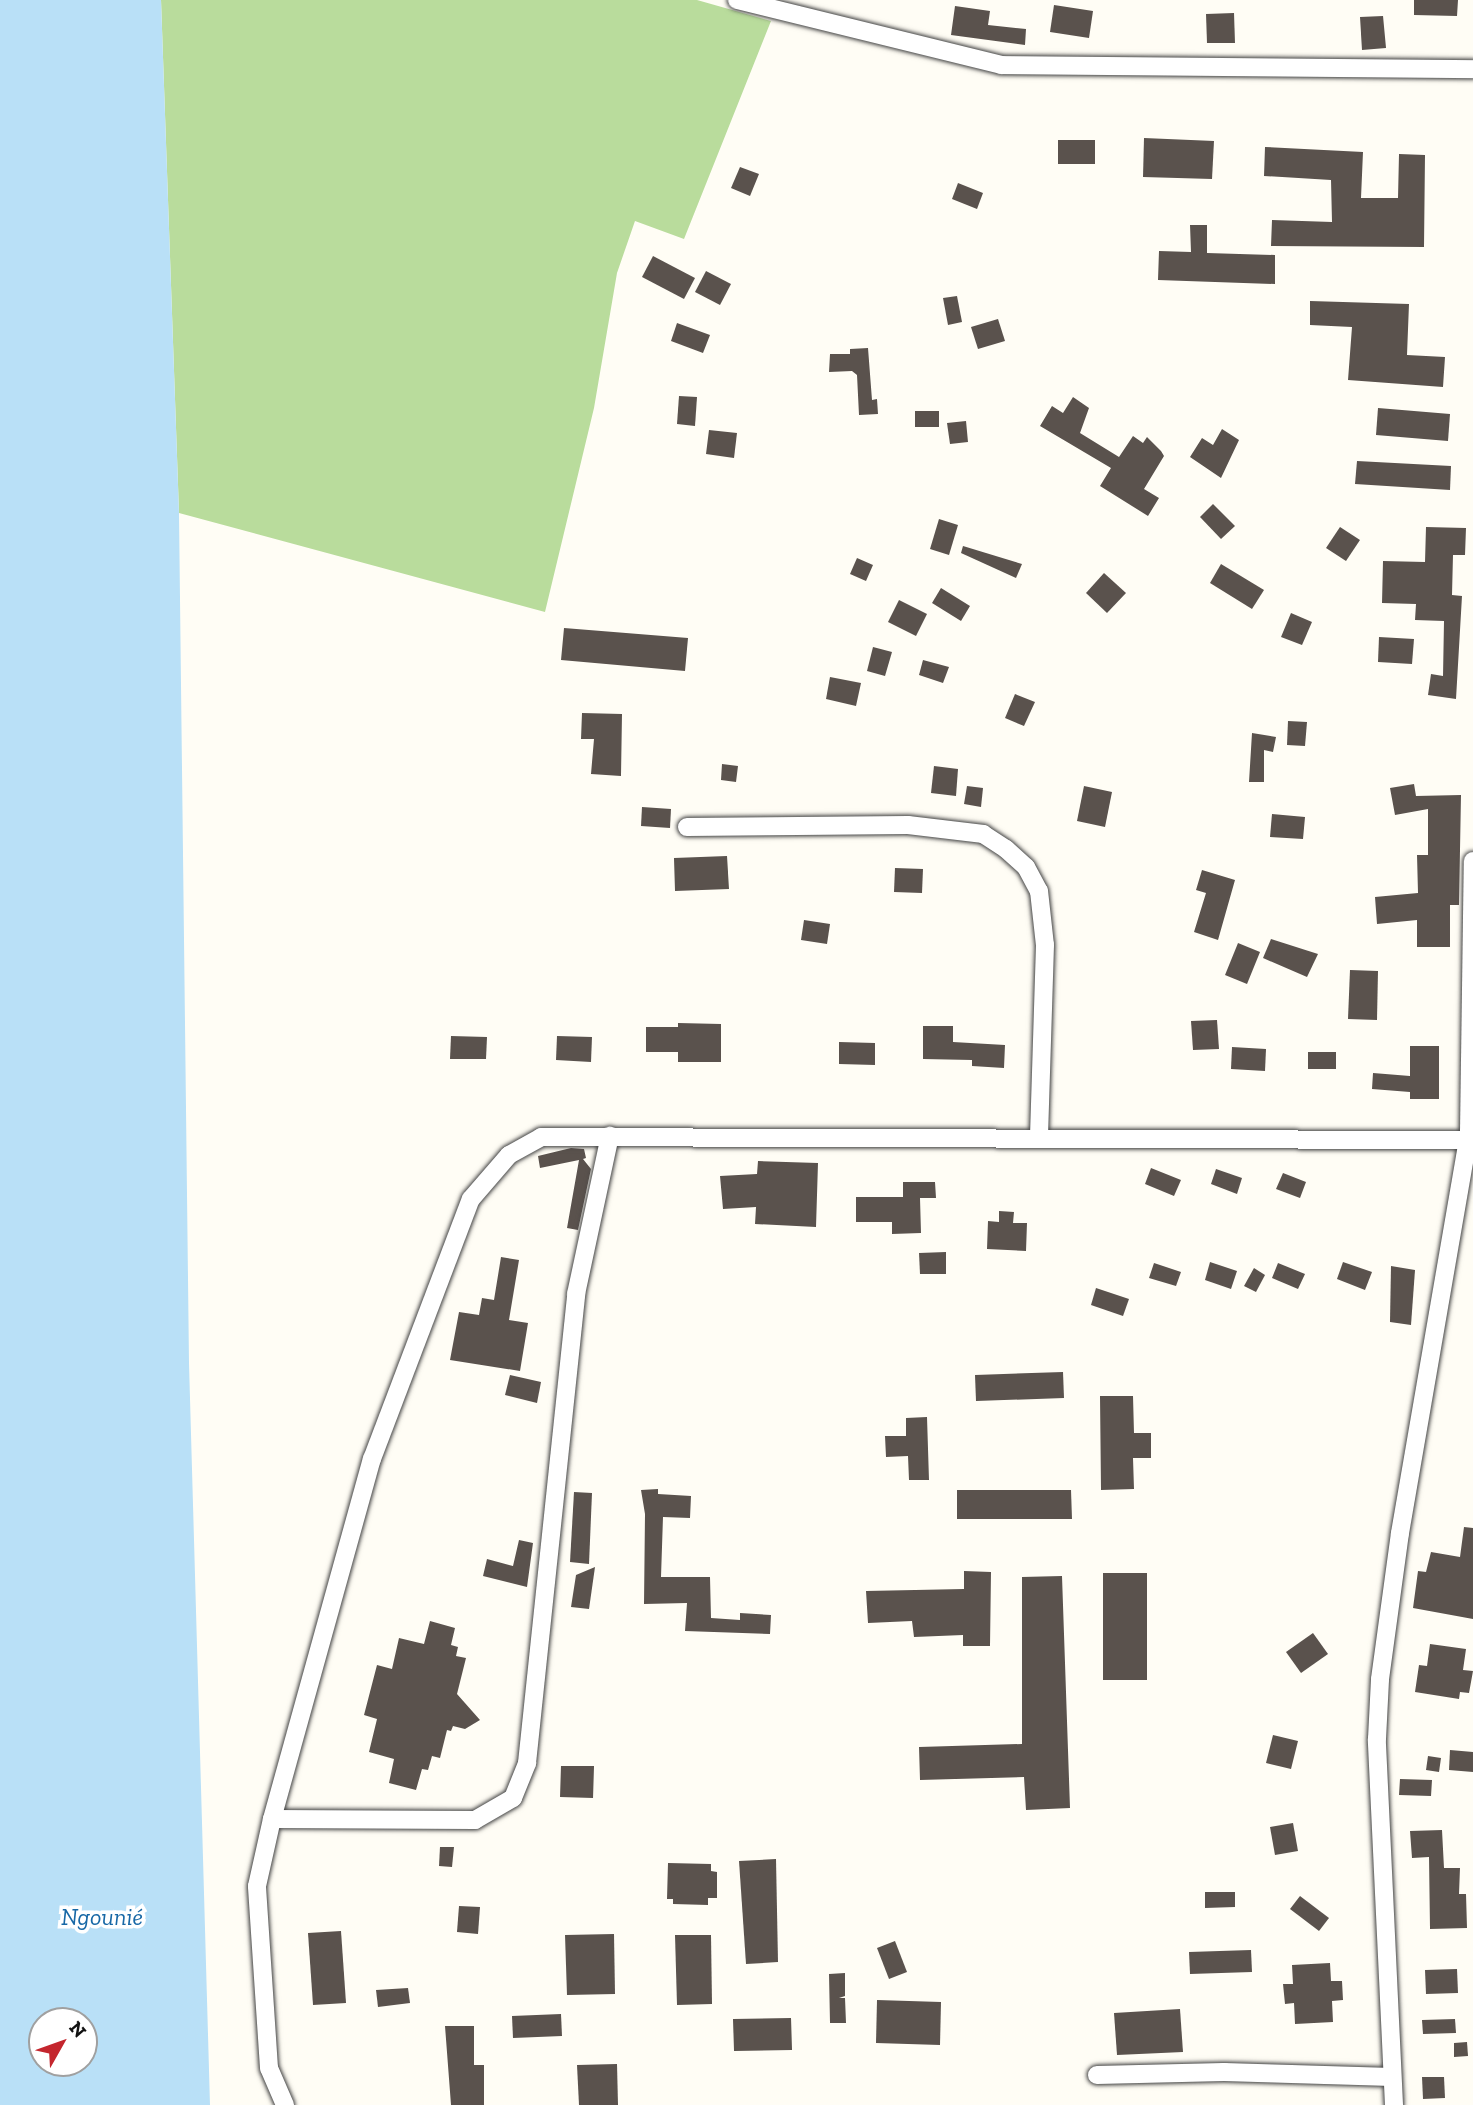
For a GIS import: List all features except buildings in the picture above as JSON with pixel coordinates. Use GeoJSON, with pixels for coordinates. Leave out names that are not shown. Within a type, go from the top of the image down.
{"type":"FeatureCollection","features":[{"type":"Feature","properties":{"kind":"street"},"geometry":{"type":"LineString","coordinates":[[737,0],[1001,65],[1473,69]]}},
{"type":"Feature","properties":{"kind":"street"},"geometry":{"type":"LineString","coordinates":[[687,827],[908,825],[983,834],[1006,849],[1026,867],[1039,891],[1041,905],[1045,945],[1039,1139]]}},
{"type":"Feature","properties":{"kind":"street"},"geometry":{"type":"LineString","coordinates":[[1394,2105],[1377,1739],[1380,1678],[1400,1533],[1470,1135],[1473,861]]}},
{"type":"Feature","properties":{"kind":"street"},"geometry":{"type":"LineString","coordinates":[[285,2105],[269,2068],[257,1886],[272,1819],[372,1460],[471,1199],[509,1155],[541,1137],[1039,1139],[1470,1135]]}},
{"type":"Feature","properties":{"kind":"street"},"geometry":{"type":"LineString","coordinates":[[272,1819],[475,1820],[513,1798],[527,1763],[576,1294],[610,1136]]}},
{"type":"Feature","properties":{"kind":"street"},"geometry":{"type":"LineString","coordinates":[[1097,2076],[1224,2072],[1392,2077]]}},
{"type":"Feature","properties":{"kind":"green space"},"geometry":{"type":"Polygon","coordinates":[[[161,0],[697,0],[771,21],[684,239],[635,221],[617,273],[594,408],[545,612],[179,513],[161,0]]]}},
{"type":"Feature","properties":{"kind":"water","name":"Ngounié"},"geometry":{"type":"Polygon","coordinates":[[[0,0],[161,0],[179,513],[189,1363],[210,2105],[0,2105],[0,0]]]}}]}
